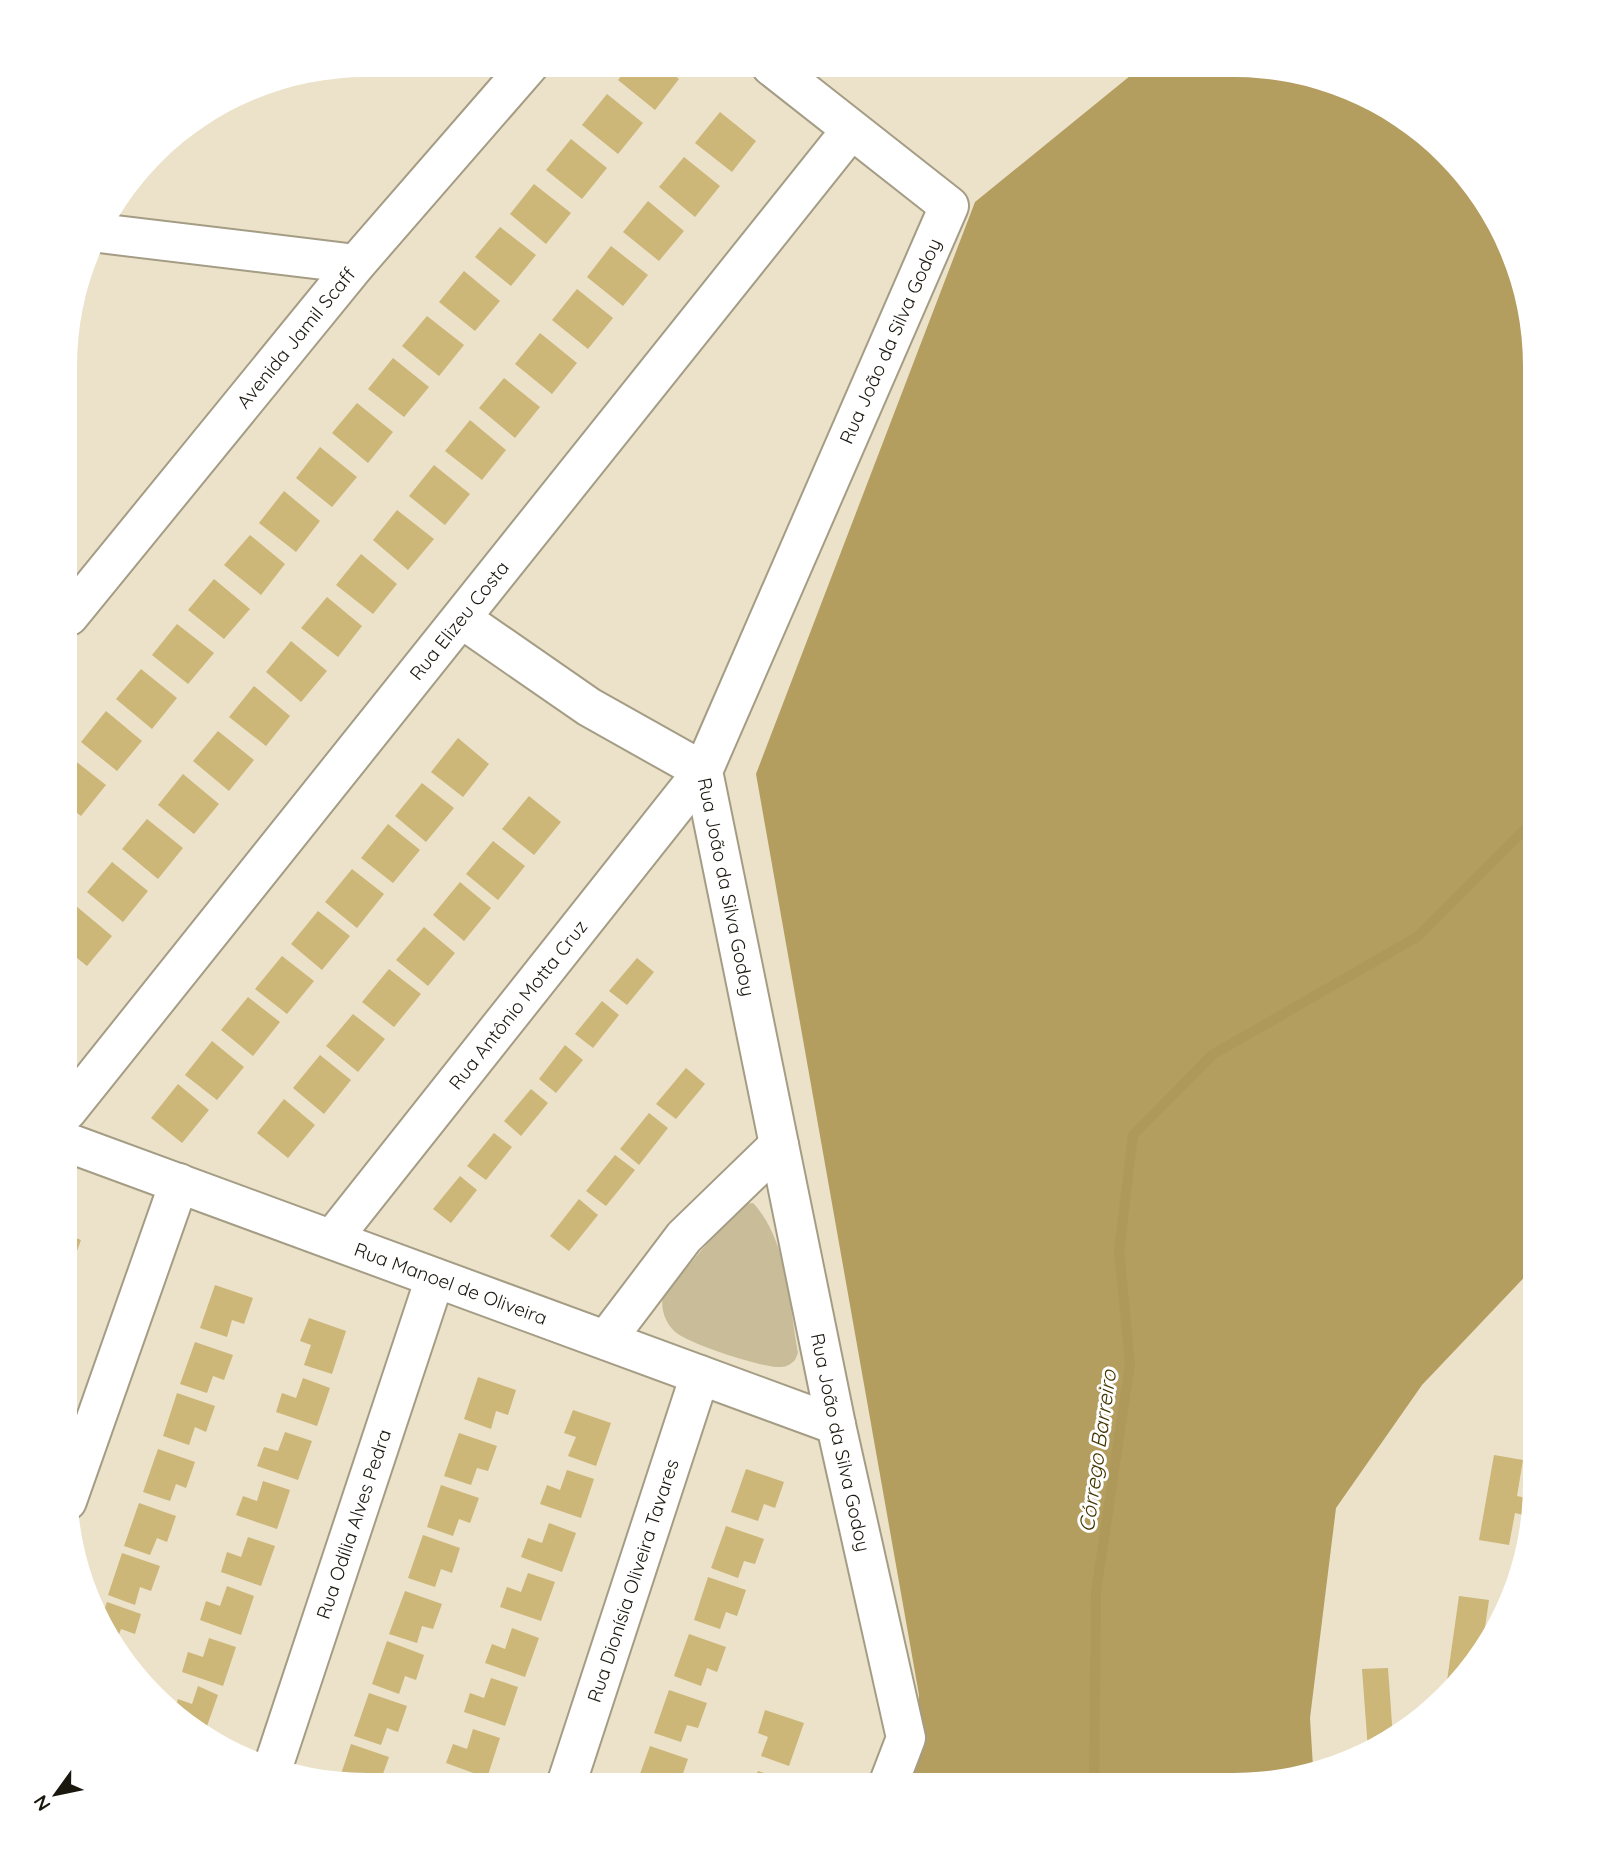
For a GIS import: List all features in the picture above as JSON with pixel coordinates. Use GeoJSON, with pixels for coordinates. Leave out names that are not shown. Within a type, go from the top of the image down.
{"type":"FeatureCollection","features":[{"type":"Feature","properties":{"kind":"street","name":"Avenida Jamil Scaff"},"geometry":{"type":"LineString","coordinates":[[77,606],[356,264],[518,77]]}},
{"type":"Feature","properties":{"kind":"street","name":"Rua João da Silva Godoy"},"geometry":{"type":"LineString","coordinates":[[785,77],[949,206],[703,771],[836,1424],[906,1738],[893,1773]]}},
{"type":"Feature","properties":{"kind":"street","name":"Rua Elizeu Costa"},"geometry":{"type":"LineString","coordinates":[[77,1097],[851,130]]}},
{"type":"Feature","properties":{"kind":"street"},"geometry":{"type":"LineString","coordinates":[[109,234],[356,264]]}},
{"type":"Feature","properties":{"kind":"street"},"geometry":{"type":"LineString","coordinates":[[462,619],[589,707],[703,771]]}},
{"type":"Feature","properties":{"kind":"street","name":"Rua Antônio Motta Cruz"},"geometry":{"type":"LineString","coordinates":[[332,1239],[703,771]]}},
{"type":"Feature","properties":{"kind":"street"},"geometry":{"type":"LineString","coordinates":[[606,1340],[684,1237],[779,1144]]}},
{"type":"Feature","properties":{"kind":"street","name":"Rua Manoel de Oliveira"},"geometry":{"type":"LineString","coordinates":[[77,1146],[836,1424]]}},
{"type":"Feature","properties":{"kind":"street"},"geometry":{"type":"LineString","coordinates":[[77,1473],[179,1183]]}},
{"type":"Feature","properties":{"kind":"street","name":"Rua Odília Alves Pedra"},"geometry":{"type":"LineString","coordinates":[[276,1759],[435,1278]]}},
{"type":"Feature","properties":{"kind":"street","name":"Rua Dionísia Oliveira Tavares"},"geometry":{"type":"LineString","coordinates":[[570,1773],[700,1375]]}},
{"type":"Feature","properties":{"kind":"shaded area"},"geometry":{"type":"Polygon","coordinates":[[[1129,77],[1272,79],[1309,87],[1362,107],[1394,126],[1424,149],[1451,176],[1474,206],[1493,238],[1508,273],[1521,328],[1523,1279],[1422,1385],[1336,1508],[1310,1718],[1313,1762],[1272,1771],[908,1773],[915,1753],[919,1695],[756,774],[975,202],[1129,77]]]}},
{"type":"Feature","properties":{"kind":"shaded area"},"geometry":{"type":"Polygon","coordinates":[[[753,1203],[774,1235],[789,1294],[798,1353],[795,1360],[783,1367],[745,1360],[686,1338],[670,1327],[663,1312],[663,1296],[731,1215],[742,1204],[753,1203]]]}},
{"type":"Feature","properties":{"kind":"building"},"geometry":{"type":"Polygon","coordinates":[[[621,77],[679,79],[655,110],[618,80],[621,77]]]}},
{"type":"Feature","properties":{"kind":"building"},"geometry":{"type":"Polygon","coordinates":[[[607,94],[643,123],[618,154],[582,125],[607,94]]]}},
{"type":"Feature","properties":{"kind":"building"},"geometry":{"type":"Polygon","coordinates":[[[720,112],[756,141],[732,172],[695,143],[720,112]]]}},
{"type":"Feature","properties":{"kind":"building"},"geometry":{"type":"Polygon","coordinates":[[[571,139],[607,168],[582,199],[546,170],[571,139]]]}},
{"type":"Feature","properties":{"kind":"building"},"geometry":{"type":"Polygon","coordinates":[[[684,157],[720,186],[695,217],[659,187],[684,157]]]}},
{"type":"Feature","properties":{"kind":"building"},"geometry":{"type":"Polygon","coordinates":[[[534,184],[571,213],[546,244],[510,214],[534,184]]]}},
{"type":"Feature","properties":{"kind":"building"},"geometry":{"type":"Polygon","coordinates":[[[648,201],[684,231],[659,261],[623,232],[648,201]]]}},
{"type":"Feature","properties":{"kind":"building"},"geometry":{"type":"Polygon","coordinates":[[[500,227],[536,255],[511,286],[475,257],[500,227]]]}},
{"type":"Feature","properties":{"kind":"building"},"geometry":{"type":"Polygon","coordinates":[[[611,246],[648,275],[623,306],[587,277],[611,246]]]}},
{"type":"Feature","properties":{"kind":"building"},"geometry":{"type":"Polygon","coordinates":[[[464,271],[500,301],[475,331],[439,302],[464,271]]]}},
{"type":"Feature","properties":{"kind":"building"},"geometry":{"type":"Polygon","coordinates":[[[577,289],[613,318],[588,349],[552,320],[577,289]]]}},
{"type":"Feature","properties":{"kind":"building"},"geometry":{"type":"Polygon","coordinates":[[[427,316],[464,345],[439,376],[402,346],[427,316]]]}},
{"type":"Feature","properties":{"kind":"building"},"geometry":{"type":"Polygon","coordinates":[[[540,333],[577,363],[552,394],[515,364],[540,333]]]}},
{"type":"Feature","properties":{"kind":"building"},"geometry":{"type":"Polygon","coordinates":[[[393,358],[429,387],[404,417],[368,389],[393,358]]]}},
{"type":"Feature","properties":{"kind":"building"},"geometry":{"type":"Polygon","coordinates":[[[504,378],[540,407],[515,438],[479,408],[504,378]]]}},
{"type":"Feature","properties":{"kind":"building"},"geometry":{"type":"Polygon","coordinates":[[[357,403],[393,432],[368,463],[332,433],[357,403]]]}},
{"type":"Feature","properties":{"kind":"building"},"geometry":{"type":"Polygon","coordinates":[[[470,420],[506,450],[482,480],[445,451],[470,420]]]}},
{"type":"Feature","properties":{"kind":"building"},"geometry":{"type":"Polygon","coordinates":[[[320,447],[357,477],[332,507],[296,478],[320,447]]]}},
{"type":"Feature","properties":{"kind":"building"},"geometry":{"type":"Polygon","coordinates":[[[434,465],[470,494],[445,525],[409,496],[434,465]]]}},
{"type":"Feature","properties":{"kind":"building"},"geometry":{"type":"Polygon","coordinates":[[[284,491],[320,521],[296,552],[259,523],[284,491]]]}},
{"type":"Feature","properties":{"kind":"building"},"geometry":{"type":"Polygon","coordinates":[[[397,510],[434,539],[408,570],[373,540],[397,510]]]}},
{"type":"Feature","properties":{"kind":"building"},"geometry":{"type":"Polygon","coordinates":[[[250,535],[285,564],[261,595],[224,565],[250,535]]]}},
{"type":"Feature","properties":{"kind":"building"},"geometry":{"type":"Polygon","coordinates":[[[361,554],[397,584],[373,614],[336,585],[361,554]]]}},
{"type":"Feature","properties":{"kind":"building"},"geometry":{"type":"Polygon","coordinates":[[[214,579],[250,609],[224,639],[188,610],[214,579]]]}},
{"type":"Feature","properties":{"kind":"building"},"geometry":{"type":"Polygon","coordinates":[[[327,597],[362,626],[338,657],[301,628],[327,597]]]}},
{"type":"Feature","properties":{"kind":"building"},"geometry":{"type":"Polygon","coordinates":[[[177,624],[214,653],[188,684],[152,655],[177,624]]]}},
{"type":"Feature","properties":{"kind":"building"},"geometry":{"type":"Polygon","coordinates":[[[291,641],[327,671],[301,702],[266,672],[291,641]]]}},
{"type":"Feature","properties":{"kind":"building"},"geometry":{"type":"Polygon","coordinates":[[[141,669],[177,698],[152,729],[116,699],[141,669]]]}},
{"type":"Feature","properties":{"kind":"building"},"geometry":{"type":"Polygon","coordinates":[[[254,686],[290,716],[266,746],[229,717],[254,686]]]}},
{"type":"Feature","properties":{"kind":"building"},"geometry":{"type":"Polygon","coordinates":[[[106,711],[142,741],[117,771],[81,742],[106,711]]]}},
{"type":"Feature","properties":{"kind":"building"},"geometry":{"type":"Polygon","coordinates":[[[218,731],[254,760],[229,791],[193,761],[218,731]]]}},
{"type":"Feature","properties":{"kind":"building"},"geometry":{"type":"Polygon","coordinates":[[[458,738],[489,764],[463,797],[431,772],[458,738]]]}},
{"type":"Feature","properties":{"kind":"building"},"geometry":{"type":"Polygon","coordinates":[[[77,762],[106,785],[81,816],[77,813],[77,762]]]}},
{"type":"Feature","properties":{"kind":"building"},"geometry":{"type":"Polygon","coordinates":[[[183,774],[219,804],[194,834],[158,805],[183,774]]]}},
{"type":"Feature","properties":{"kind":"building"},"geometry":{"type":"Polygon","coordinates":[[[422,783],[454,808],[426,842],[395,816],[422,783]]]}},
{"type":"Feature","properties":{"kind":"building"},"geometry":{"type":"Polygon","coordinates":[[[529,796],[561,822],[534,855],[502,829],[529,796]]]}},
{"type":"Feature","properties":{"kind":"building"},"geometry":{"type":"Polygon","coordinates":[[[147,819],[183,848],[158,879],[122,849],[147,819]]]}},
{"type":"Feature","properties":{"kind":"building"},"geometry":{"type":"Polygon","coordinates":[[[388,824],[420,850],[393,883],[361,858],[388,824]]]}},
{"type":"Feature","properties":{"kind":"building"},"geometry":{"type":"Polygon","coordinates":[[[493,841],[525,866],[498,900],[466,874],[493,841]]]}},
{"type":"Feature","properties":{"kind":"building"},"geometry":{"type":"Polygon","coordinates":[[[112,862],[148,891],[123,922],[87,892],[112,862]]]}},
{"type":"Feature","properties":{"kind":"building"},"geometry":{"type":"Polygon","coordinates":[[[352,869],[384,894],[357,928],[325,902],[352,869]]]}},
{"type":"Feature","properties":{"kind":"building"},"geometry":{"type":"Polygon","coordinates":[[[460,882],[491,908],[464,941],[433,915],[460,882]]]}},
{"type":"Feature","properties":{"kind":"building"},"geometry":{"type":"Polygon","coordinates":[[[77,907],[112,936],[87,966],[77,958],[77,907]]]}},
{"type":"Feature","properties":{"kind":"building"},"geometry":{"type":"Polygon","coordinates":[[[318,911],[350,936],[322,970],[291,944],[318,911]]]}},
{"type":"Feature","properties":{"kind":"building"},"geometry":{"type":"Polygon","coordinates":[[[424,927],[455,953],[428,986],[396,960],[424,927]]]}},
{"type":"Feature","properties":{"kind":"building"},"geometry":{"type":"Polygon","coordinates":[[[282,956],[314,981],[287,1014],[255,989],[282,956]]]}},
{"type":"Feature","properties":{"kind":"building"},"geometry":{"type":"Polygon","coordinates":[[[637,958],[654,972],[627,1005],[609,991],[637,958]]]}},
{"type":"Feature","properties":{"kind":"building"},"geometry":{"type":"Polygon","coordinates":[[[389,969],[421,994],[394,1027],[362,1002],[389,969]]]}},
{"type":"Feature","properties":{"kind":"building"},"geometry":{"type":"Polygon","coordinates":[[[248,997],[280,1022],[253,1056],[221,1030],[248,997]]]}},
{"type":"Feature","properties":{"kind":"building"},"geometry":{"type":"Polygon","coordinates":[[[602,1001],[619,1015],[593,1048],[575,1034],[602,1001]]]}},
{"type":"Feature","properties":{"kind":"building"},"geometry":{"type":"Polygon","coordinates":[[[353,1014],[385,1039],[358,1072],[326,1046],[353,1014]]]}},
{"type":"Feature","properties":{"kind":"building"},"geometry":{"type":"Polygon","coordinates":[[[212,1041],[244,1067],[217,1100],[185,1075],[212,1041]]]}},
{"type":"Feature","properties":{"kind":"building"},"geometry":{"type":"Polygon","coordinates":[[[565,1045],[583,1060],[556,1093],[539,1079],[565,1045]]]}},
{"type":"Feature","properties":{"kind":"building"},"geometry":{"type":"Polygon","coordinates":[[[320,1055],[351,1080],[324,1114],[293,1088],[320,1055]]]}},
{"type":"Feature","properties":{"kind":"building"},"geometry":{"type":"Polygon","coordinates":[[[686,1068],[705,1084],[676,1119],[656,1104],[686,1068]]]}},
{"type":"Feature","properties":{"kind":"building"},"geometry":{"type":"Polygon","coordinates":[[[178,1084],[209,1110],[182,1143],[151,1118],[178,1084]]]}},
{"type":"Feature","properties":{"kind":"building"},"geometry":{"type":"Polygon","coordinates":[[[531,1089],[548,1103],[521,1136],[504,1121],[531,1089]]]}},
{"type":"Feature","properties":{"kind":"building"},"geometry":{"type":"Polygon","coordinates":[[[284,1099],[315,1125],[288,1158],[257,1133],[284,1099]]]}},
{"type":"Feature","properties":{"kind":"building"},"geometry":{"type":"Polygon","coordinates":[[[649,1113],[668,1128],[639,1165],[620,1149],[649,1113]]]}},
{"type":"Feature","properties":{"kind":"building"},"geometry":{"type":"Polygon","coordinates":[[[494,1133],[512,1147],[486,1180],[467,1166],[494,1133]]]}},
{"type":"Feature","properties":{"kind":"building"},"geometry":{"type":"Polygon","coordinates":[[[615,1155],[635,1170],[606,1206],[586,1191],[615,1155]]]}},
{"type":"Feature","properties":{"kind":"building"},"geometry":{"type":"Polygon","coordinates":[[[460,1176],[477,1190],[451,1223],[433,1209],[460,1176]]]}},
{"type":"Feature","properties":{"kind":"building"},"geometry":{"type":"Polygon","coordinates":[[[579,1199],[598,1215],[569,1251],[550,1236],[579,1199]]]}},
{"type":"Feature","properties":{"kind":"building"},"geometry":{"type":"Polygon","coordinates":[[[215,1285],[253,1298],[244,1324],[232,1320],[227,1337],[200,1328],[215,1285]]]}},
{"type":"Feature","properties":{"kind":"building"},"geometry":{"type":"Polygon","coordinates":[[[309,1318],[346,1331],[332,1374],[304,1365],[311,1345],[300,1341],[309,1318]]]}},
{"type":"Feature","properties":{"kind":"building"},"geometry":{"type":"Polygon","coordinates":[[[195,1342],[233,1355],[224,1380],[213,1376],[207,1393],[180,1384],[195,1342]]]}},
{"type":"Feature","properties":{"kind":"building"},"geometry":{"type":"Polygon","coordinates":[[[478,1377],[516,1390],[508,1415],[496,1411],[491,1429],[464,1419],[478,1377]]]}},
{"type":"Feature","properties":{"kind":"building"},"geometry":{"type":"Polygon","coordinates":[[[303,1378],[330,1388],[317,1426],[276,1412],[282,1393],[296,1398],[303,1378]]]}},
{"type":"Feature","properties":{"kind":"building"},"geometry":{"type":"Polygon","coordinates":[[[177,1393],[215,1406],[206,1432],[195,1427],[189,1445],[163,1436],[177,1393]]]}},
{"type":"Feature","properties":{"kind":"building"},"geometry":{"type":"Polygon","coordinates":[[[573,1410],[611,1423],[596,1466],[568,1456],[576,1437],[564,1433],[573,1410]]]}},
{"type":"Feature","properties":{"kind":"building"},"geometry":{"type":"Polygon","coordinates":[[[285,1432],[312,1441],[298,1480],[257,1466],[264,1447],[278,1451],[285,1432]]]}},
{"type":"Feature","properties":{"kind":"building"},"geometry":{"type":"Polygon","coordinates":[[[459,1433],[497,1446],[488,1471],[477,1468],[471,1485],[444,1476],[459,1433]]]}},
{"type":"Feature","properties":{"kind":"building"},"geometry":{"type":"Polygon","coordinates":[[[158,1449],[195,1462],[186,1488],[176,1484],[170,1501],[143,1492],[158,1449]]]}},
{"type":"Feature","properties":{"kind":"building"},"geometry":{"type":"Polygon","coordinates":[[[1494,1455],[1523,1460],[1517,1496],[1522,1497],[1521,1515],[1515,1513],[1509,1545],[1479,1540],[1494,1455]]]}},
{"type":"Feature","properties":{"kind":"building"},"geometry":{"type":"Polygon","coordinates":[[[746,1469],[784,1482],[775,1508],[764,1504],[758,1521],[731,1512],[746,1469]]]}},
{"type":"Feature","properties":{"kind":"building"},"geometry":{"type":"Polygon","coordinates":[[[567,1470],[594,1479],[581,1518],[540,1504],[547,1485],[560,1490],[567,1470]]]}},
{"type":"Feature","properties":{"kind":"building"},"geometry":{"type":"Polygon","coordinates":[[[263,1481],[290,1490],[277,1529],[236,1515],[243,1496],[257,1501],[263,1481]]]}},
{"type":"Feature","properties":{"kind":"building"},"geometry":{"type":"Polygon","coordinates":[[[441,1485],[479,1498],[470,1523],[459,1519],[453,1536],[427,1527],[441,1485]]]}},
{"type":"Feature","properties":{"kind":"building"},"geometry":{"type":"Polygon","coordinates":[[[139,1503],[176,1516],[167,1542],[157,1538],[150,1555],[124,1546],[139,1503]]]}},
{"type":"Feature","properties":{"kind":"building"},"geometry":{"type":"Polygon","coordinates":[[[549,1523],[576,1533],[562,1572],[521,1557],[528,1538],[542,1543],[549,1523]]]}},
{"type":"Feature","properties":{"kind":"building"},"geometry":{"type":"Polygon","coordinates":[[[726,1526],[764,1539],[755,1564],[744,1561],[738,1578],[711,1568],[726,1526]]]}},
{"type":"Feature","properties":{"kind":"building"},"geometry":{"type":"Polygon","coordinates":[[[423,1535],[460,1548],[452,1573],[441,1569],[435,1587],[408,1578],[423,1535]]]}},
{"type":"Feature","properties":{"kind":"building"},"geometry":{"type":"Polygon","coordinates":[[[248,1537],[275,1546],[261,1586],[221,1572],[227,1552],[241,1557],[248,1537]]]}},
{"type":"Feature","properties":{"kind":"building"},"geometry":{"type":"Polygon","coordinates":[[[122,1553],[160,1566],[151,1591],[140,1587],[135,1605],[108,1595],[122,1553]]]}},
{"type":"Feature","properties":{"kind":"building"},"geometry":{"type":"Polygon","coordinates":[[[528,1573],[555,1582],[541,1621],[500,1607],[507,1587],[521,1592],[528,1573]]]}},
{"type":"Feature","properties":{"kind":"building"},"geometry":{"type":"Polygon","coordinates":[[[708,1577],[746,1590],[737,1616],[726,1612],[720,1629],[694,1620],[708,1577]]]}},
{"type":"Feature","properties":{"kind":"building"},"geometry":{"type":"Polygon","coordinates":[[[227,1586],[254,1596],[241,1635],[200,1620],[206,1601],[220,1606],[227,1586]]]}},
{"type":"Feature","properties":{"kind":"building"},"geometry":{"type":"Polygon","coordinates":[[[405,1591],[442,1604],[433,1629],[422,1626],[417,1643],[389,1634],[405,1591]]]}},
{"type":"Feature","properties":{"kind":"building"},"geometry":{"type":"Polygon","coordinates":[[[1459,1596],[1489,1600],[1485,1626],[1463,1660],[1447,1678],[1459,1596]]]}},
{"type":"Feature","properties":{"kind":"building"},"geometry":{"type":"Polygon","coordinates":[[[107,1602],[141,1614],[135,1634],[121,1629],[119,1633],[105,1608],[107,1602]]]}},
{"type":"Feature","properties":{"kind":"building"},"geometry":{"type":"Polygon","coordinates":[[[512,1628],[539,1638],[525,1677],[485,1663],[492,1644],[505,1649],[512,1628]]]}},
{"type":"Feature","properties":{"kind":"building"},"geometry":{"type":"Polygon","coordinates":[[[689,1634],[726,1647],[717,1672],[707,1668],[701,1686],[674,1676],[689,1634]]]}},
{"type":"Feature","properties":{"kind":"building"},"geometry":{"type":"Polygon","coordinates":[[[209,1638],[236,1647],[223,1686],[182,1672],[188,1652],[203,1657],[209,1638]]]}},
{"type":"Feature","properties":{"kind":"building"},"geometry":{"type":"Polygon","coordinates":[[[387,1641],[424,1655],[416,1680],[405,1676],[399,1694],[372,1684],[387,1641]]]}},
{"type":"Feature","properties":{"kind":"building"},"geometry":{"type":"Polygon","coordinates":[[[1388,1668],[1392,1725],[1367,1740],[1362,1669],[1388,1668]]]}},
{"type":"Feature","properties":{"kind":"building"},"geometry":{"type":"Polygon","coordinates":[[[491,1678],[518,1687],[505,1726],[464,1712],[470,1693],[484,1698],[491,1678]]]}},
{"type":"Feature","properties":{"kind":"building"},"geometry":{"type":"Polygon","coordinates":[[[198,1686],[218,1695],[207,1725],[177,1702],[178,1699],[192,1704],[198,1686]]]}},
{"type":"Feature","properties":{"kind":"building"},"geometry":{"type":"Polygon","coordinates":[[[669,1690],[707,1703],[698,1728],[687,1725],[681,1742],[654,1733],[669,1690]]]}},
{"type":"Feature","properties":{"kind":"building"},"geometry":{"type":"Polygon","coordinates":[[[369,1693],[407,1706],[398,1732],[387,1728],[381,1745],[354,1736],[369,1693]]]}},
{"type":"Feature","properties":{"kind":"building"},"geometry":{"type":"Polygon","coordinates":[[[765,1710],[804,1723],[789,1766],[761,1756],[768,1737],[758,1733],[765,1710]]]}},
{"type":"Feature","properties":{"kind":"building"},"geometry":{"type":"Polygon","coordinates":[[[473,1729],[500,1738],[489,1773],[473,1773],[446,1763],[453,1744],[467,1749],[473,1729]]]}},
{"type":"Feature","properties":{"kind":"building"},"geometry":{"type":"Polygon","coordinates":[[[351,1744],[389,1757],[383,1773],[342,1772],[351,1744]]]}},
{"type":"Feature","properties":{"kind":"building"},"geometry":{"type":"Polygon","coordinates":[[[650,1746],[688,1759],[683,1773],[640,1773],[650,1746]]]}},
{"type":"Feature","properties":{"kind":"waterway","name":"Córrego Barreiro"},"geometry":{"type":"LineString","coordinates":[[1094,1773],[1096,1592],[1130,1363],[1119,1251],[1133,1135],[1212,1055],[1417,937],[1523,831]]}}]}
